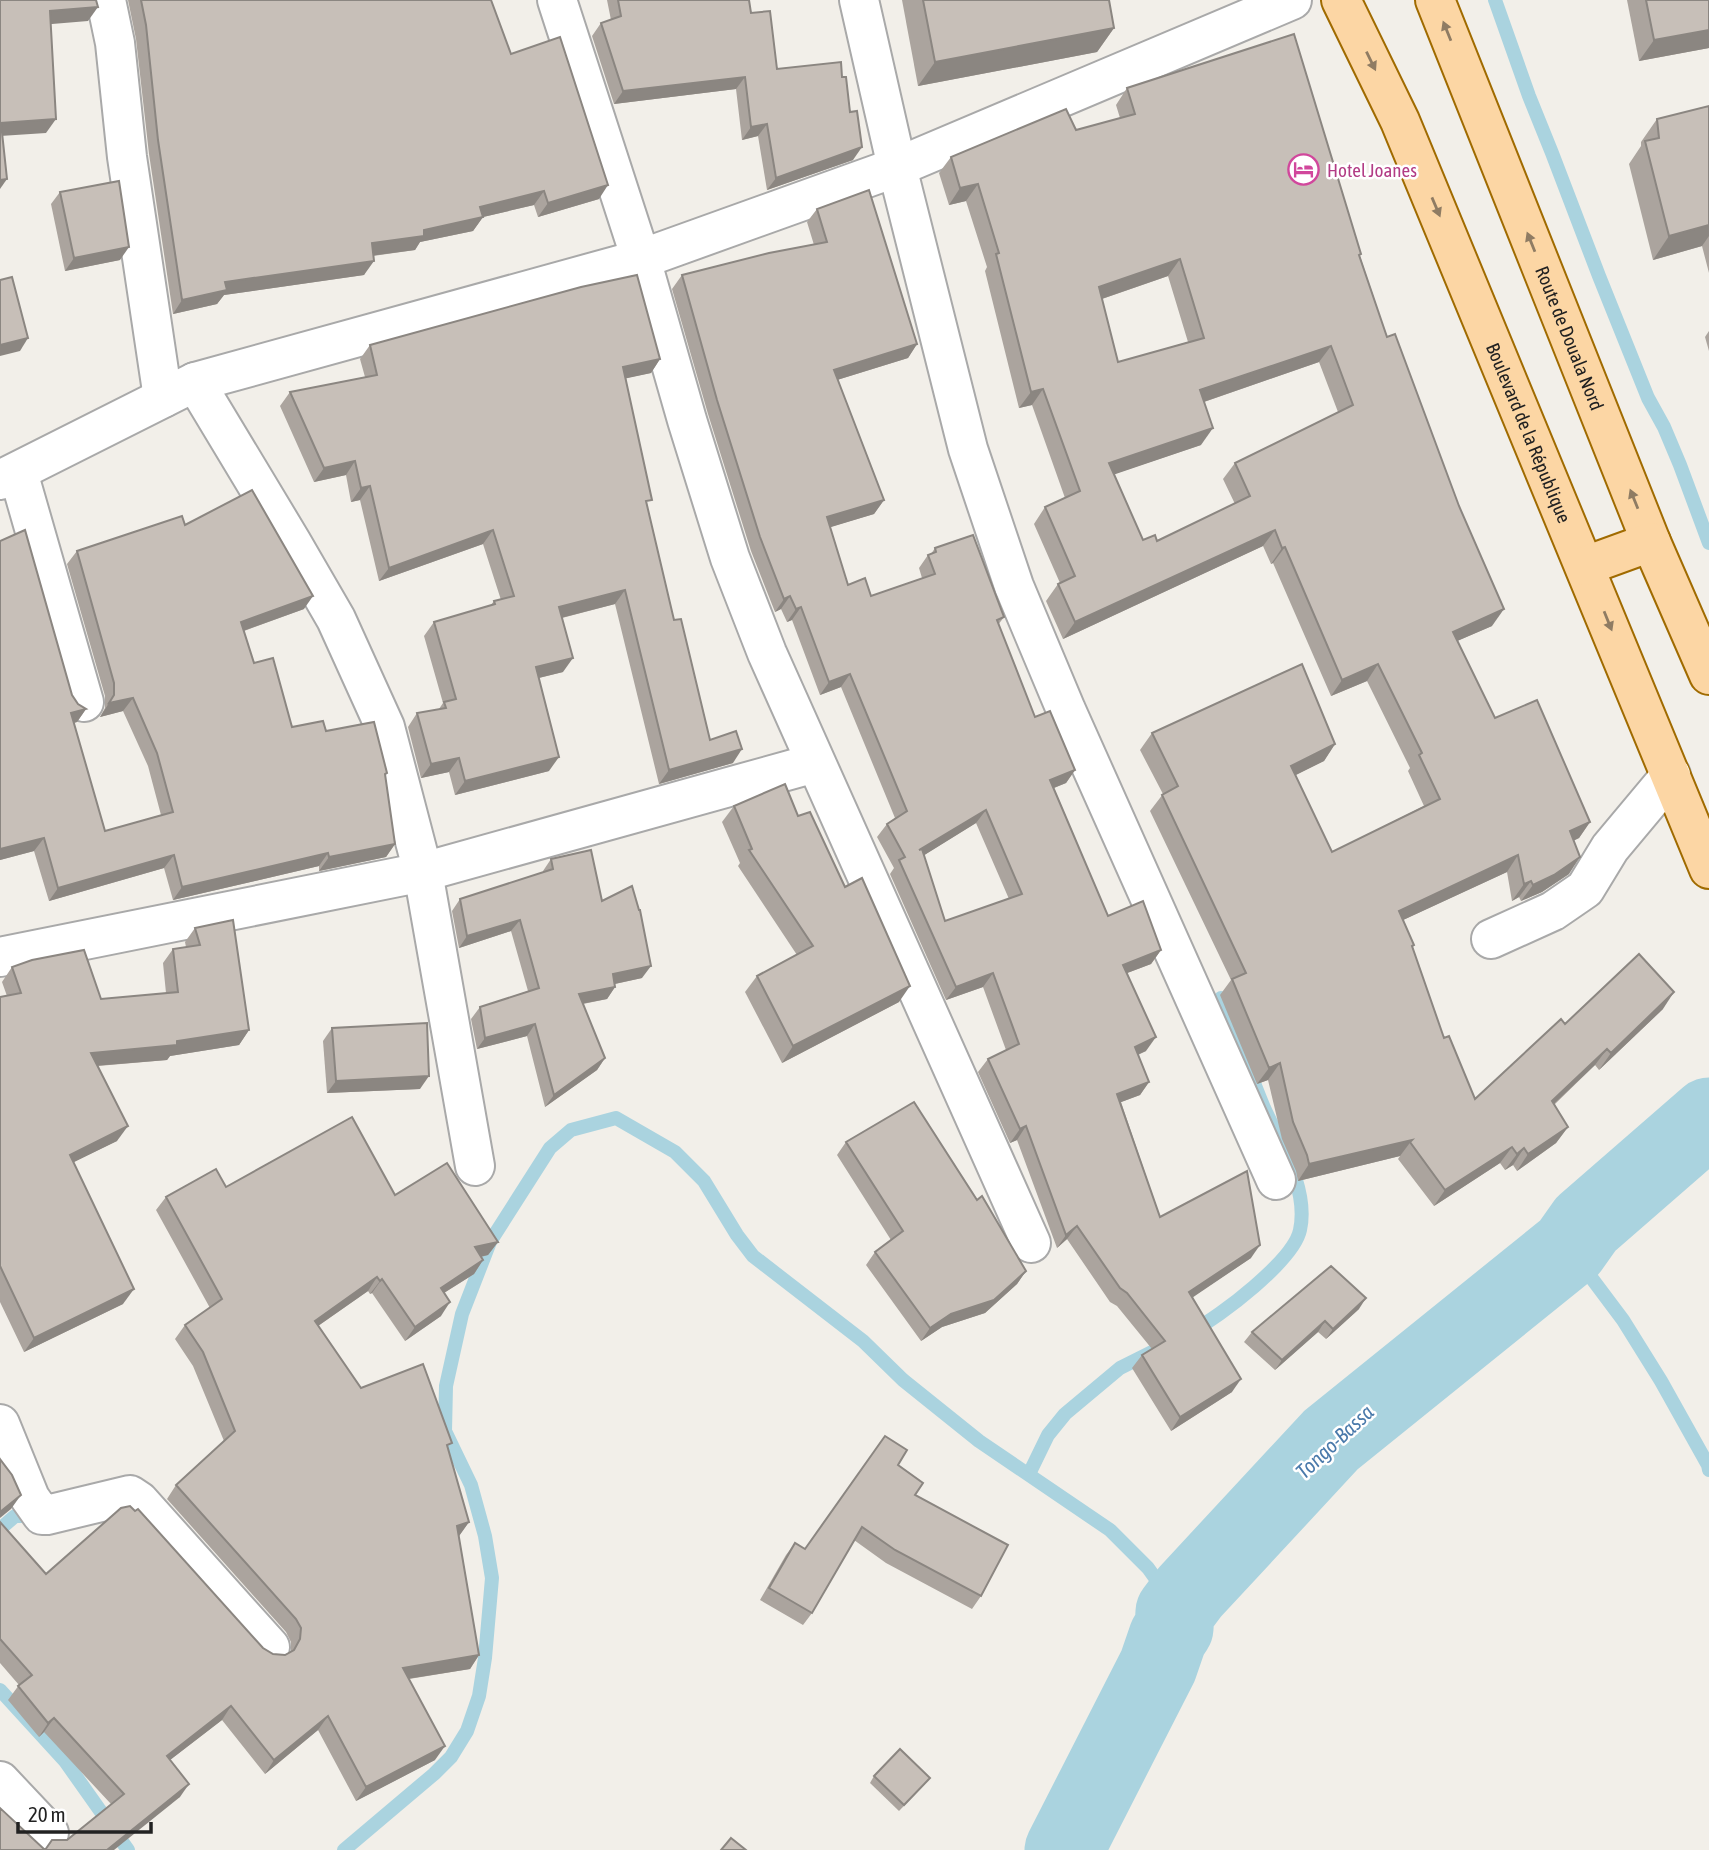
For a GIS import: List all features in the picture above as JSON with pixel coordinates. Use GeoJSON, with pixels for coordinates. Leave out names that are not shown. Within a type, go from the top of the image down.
{"type":"FeatureCollection","features":[{"type":"Feature","properties":{"kind":"main road","name":"Boulevard de la République"},"geometry":{"type":"LineString","coordinates":[[1341,0],[1400,121],[1709,869]]}},
{"type":"Feature","properties":{"kind":"main road","name":"Route de Douala Nord"},"geometry":{"type":"LineString","coordinates":[[1434,0],[1651,542],[1709,675]]}},
{"type":"Feature","properties":{"kind":"main road"},"geometry":{"type":"LineString","coordinates":[[1585,566],[1651,542]]}},
{"type":"Feature","properties":{"kind":"street"},"geometry":{"type":"LineString","coordinates":[[106,0],[116,43],[127,157],[179,390],[317,586],[336,619],[385,727],[423,872],[475,1166]]}},
{"type":"Feature","properties":{"kind":"street"},"geometry":{"type":"LineString","coordinates":[[557,0],[641,259],[730,558],[766,653],[1031,1243]]}},
{"type":"Feature","properties":{"kind":"street"},"geometry":{"type":"LineString","coordinates":[[859,0],[897,167],[968,449],[1014,586],[1066,710],[1276,1180]]}},
{"type":"Feature","properties":{"kind":"street"},"geometry":{"type":"LineString","coordinates":[[84,702],[9,476],[179,390],[641,259],[897,167],[1292,0]]}},
{"type":"Feature","properties":{"kind":"street"},"geometry":{"type":"LineString","coordinates":[[0,957],[423,872],[815,762]]}},
{"type":"Feature","properties":{"kind":"street"},"geometry":{"type":"LineString","coordinates":[[1491,939],[1553,911],[1585,890],[1610,848],[1671,775]]}},
{"type":"Feature","properties":{"kind":"street"},"geometry":{"type":"LineString","coordinates":[[0,1424],[30,1498],[42,1515],[130,1495],[139,1501],[270,1647]]}},
{"type":"Feature","properties":{"kind":"street"},"geometry":{"type":"LineString","coordinates":[[0,1781],[49,1833]]}},
{"type":"Feature","properties":{"kind":"building"},"geometry":{"type":"Polygon","coordinates":[[[0,0],[96,0],[98,7],[50,11],[56,119],[1,123],[7,179],[0,180],[0,0]]]}},
{"type":"Feature","properties":{"kind":"building"},"geometry":{"type":"Polygon","coordinates":[[[141,0],[491,0],[511,54],[560,37],[608,185],[548,203],[544,191],[480,207],[483,217],[424,230],[424,236],[372,243],[374,261],[225,282],[227,290],[182,300],[158,140],[141,0]]]}},
{"type":"Feature","properties":{"kind":"building"},"geometry":{"type":"Polygon","coordinates":[[[618,0],[749,0],[751,13],[770,11],[777,69],[841,62],[842,77],[846,77],[850,112],[857,111],[862,147],[776,178],[767,124],[751,127],[745,77],[623,91],[601,23],[621,16],[618,0]]]}},
{"type":"Feature","properties":{"kind":"building"},"geometry":{"type":"Polygon","coordinates":[[[923,0],[1109,0],[1114,28],[935,62],[923,0]]]}},
{"type":"Feature","properties":{"kind":"building"},"geometry":{"type":"Polygon","coordinates":[[[1646,0],[1709,0],[1709,30],[1654,40],[1646,0]]]}},
{"type":"Feature","properties":{"kind":"building"},"geometry":{"type":"Polygon","coordinates":[[[1294,34],[1361,254],[1359,255],[1387,337],[1395,334],[1459,506],[1504,609],[1453,632],[1495,718],[1537,700],[1590,822],[1570,831],[1580,857],[1554,875],[1533,885],[1531,881],[1524,884],[1518,855],[1399,911],[1414,945],[1412,946],[1444,1038],[1449,1036],[1475,1099],[1561,1019],[1565,1024],[1639,954],[1674,992],[1611,1053],[1607,1049],[1552,1101],[1568,1127],[1528,1154],[1524,1148],[1517,1154],[1512,1147],[1445,1190],[1410,1142],[1412,1140],[1309,1164],[1293,1122],[1280,1063],[1269,1068],[1232,979],[1246,973],[1162,795],[1178,786],[1152,733],[1302,664],[1335,744],[1291,766],[1332,852],[1440,799],[1419,755],[1422,753],[1378,664],[1342,680],[1285,547],[1282,548],[1275,530],[1075,622],[1058,584],[1075,576],[1045,507],[1080,491],[1043,389],[1031,392],[996,254],[999,253],[978,184],[960,188],[951,157],[1066,109],[1076,130],[1135,114],[1127,88],[1294,34]],[[1180,259],[1099,287],[1118,362],[1204,338],[1180,259]],[[1331,346],[1200,390],[1213,428],[1109,463],[1143,540],[1155,535],[1157,541],[1250,496],[1235,463],[1353,405],[1331,346]]]}},
{"type":"Feature","properties":{"kind":"building"},"geometry":{"type":"Polygon","coordinates":[[[1709,106],[1709,225],[1669,236],[1645,141],[1659,138],[1657,119],[1709,106]]]}},
{"type":"Feature","properties":{"kind":"building"},"geometry":{"type":"Polygon","coordinates":[[[119,181],[129,247],[74,258],[60,192],[119,181]]]}},
{"type":"Feature","properties":{"kind":"building"},"geometry":{"type":"Polygon","coordinates":[[[869,190],[917,344],[834,370],[884,500],[827,517],[848,585],[865,578],[871,596],[935,574],[928,555],[936,552],[935,548],[973,535],[1004,617],[997,620],[1035,717],[1050,711],[1075,770],[1050,780],[1108,916],[1143,901],[1161,950],[1123,965],[1156,1037],[1135,1047],[1149,1082],[1117,1094],[1160,1217],[1247,1171],[1260,1245],[1189,1292],[1241,1379],[1180,1417],[1142,1355],[1165,1341],[1120,1288],[1077,1226],[1066,1235],[1026,1126],[1020,1129],[988,1059],[1019,1044],[993,973],[956,987],[899,860],[905,857],[887,824],[907,811],[850,674],[829,682],[801,607],[796,609],[790,596],[784,599],[760,537],[717,400],[682,275],[769,253],[827,242],[817,209],[869,190]],[[986,810],[919,850],[922,849],[945,921],[1022,894],[986,810]]]}},
{"type":"Feature","properties":{"kind":"building"},"geometry":{"type":"Polygon","coordinates":[[[637,275],[660,359],[623,367],[652,500],[646,501],[674,620],[681,619],[710,740],[736,731],[742,749],[669,770],[625,590],[559,607],[573,658],[536,667],[559,757],[465,781],[459,758],[431,764],[417,713],[446,708],[444,702],[456,699],[434,622],[514,596],[493,530],[389,568],[370,486],[361,488],[355,461],[324,468],[290,392],[377,375],[370,345],[581,287],[637,275]]]}},
{"type":"Feature","properties":{"kind":"building"},"geometry":{"type":"Polygon","coordinates":[[[12,277],[28,338],[0,345],[0,280],[12,277]]]}},
{"type":"Feature","properties":{"kind":"building"},"geometry":{"type":"Polygon","coordinates":[[[252,490],[313,596],[241,622],[254,663],[273,658],[292,727],[323,721],[326,731],[374,722],[387,773],[395,844],[329,857],[328,853],[182,887],[174,855],[58,888],[44,838],[0,849],[0,541],[25,530],[72,695],[78,704],[86,709],[71,713],[105,831],[173,812],[157,753],[133,698],[109,703],[114,695],[114,683],[77,551],[182,516],[185,525],[252,490]]]}},
{"type":"Feature","properties":{"kind":"building"},"geometry":{"type":"Polygon","coordinates":[[[785,784],[798,816],[810,812],[845,887],[862,878],[910,986],[793,1046],[757,976],[813,946],[749,850],[752,849],[734,806],[785,784]]]}},
{"type":"Feature","properties":{"kind":"building"},"geometry":{"type":"Polygon","coordinates":[[[591,850],[602,901],[632,886],[640,910],[651,966],[613,974],[615,987],[579,994],[605,1058],[554,1095],[535,1024],[485,1038],[480,1007],[539,988],[520,920],[467,936],[460,899],[553,869],[551,859],[591,850]]]}},
{"type":"Feature","properties":{"kind":"building"},"geometry":{"type":"Polygon","coordinates":[[[233,920],[249,1030],[177,1041],[177,1045],[91,1053],[128,1126],[70,1155],[134,1289],[34,1338],[0,1266],[0,997],[21,993],[12,967],[32,960],[84,950],[101,999],[178,992],[173,949],[200,945],[195,928],[233,920]]]}},
{"type":"Feature","properties":{"kind":"building"},"geometry":{"type":"Polygon","coordinates":[[[427,1023],[429,1076],[336,1081],[332,1028],[427,1023]]]}},
{"type":"Feature","properties":{"kind":"building"},"geometry":{"type":"Polygon","coordinates":[[[914,1102],[977,1200],[982,1196],[1026,1271],[994,1300],[951,1314],[930,1328],[875,1252],[903,1231],[846,1142],[914,1102]]]}},
{"type":"Feature","properties":{"kind":"building"},"geometry":{"type":"Polygon","coordinates":[[[352,1117],[395,1195],[447,1163],[498,1242],[475,1247],[483,1260],[441,1288],[450,1302],[415,1327],[382,1279],[380,1281],[377,1277],[315,1321],[361,1388],[423,1364],[452,1443],[447,1445],[469,1522],[457,1526],[479,1655],[403,1668],[445,1746],[366,1787],[328,1716],[274,1760],[231,1706],[167,1756],[189,1784],[107,1850],[45,1850],[52,1840],[67,1840],[124,1794],[54,1718],[48,1723],[18,1686],[32,1675],[0,1639],[0,1522],[46,1574],[121,1508],[130,1506],[135,1511],[138,1509],[263,1648],[273,1654],[285,1655],[294,1650],[300,1639],[301,1628],[296,1619],[176,1485],[235,1431],[203,1352],[185,1325],[222,1299],[166,1197],[216,1169],[226,1187],[352,1117]]]}},
{"type":"Feature","properties":{"kind":"building"},"geometry":{"type":"Polygon","coordinates":[[[1331,1266],[1366,1298],[1333,1329],[1325,1321],[1282,1360],[1252,1332],[1331,1266]]]}},
{"type":"Feature","properties":{"kind":"building"},"geometry":{"type":"Polygon","coordinates":[[[885,1436],[907,1450],[898,1465],[923,1483],[915,1495],[1008,1545],[981,1596],[895,1550],[862,1527],[812,1613],[769,1588],[795,1543],[805,1549],[885,1436]]]}},
{"type":"Feature","properties":{"kind":"building"},"geometry":{"type":"Polygon","coordinates":[[[0,1459],[12,1475],[21,1495],[0,1512],[0,1459]]]}},
{"type":"Feature","properties":{"kind":"building"},"geometry":{"type":"Polygon","coordinates":[[[900,1749],[930,1778],[904,1805],[874,1776],[900,1749]]]}},
{"type":"Feature","properties":{"kind":"building"},"geometry":{"type":"Polygon","coordinates":[[[0,1808],[45,1850],[0,1850],[0,1808]]]}},
{"type":"Feature","properties":{"kind":"building"},"geometry":{"type":"Polygon","coordinates":[[[731,1838],[746,1850],[721,1850],[731,1838]]]}},
{"type":"Feature","properties":{"kind":"waterway"},"geometry":{"type":"LineString","coordinates":[[1495,0],[1599,276],[1648,398],[1680,465],[1709,543]]}},
{"type":"Feature","properties":{"kind":"waterway"},"geometry":{"type":"LineString","coordinates":[[1192,1331],[1220,1314],[1271,1271],[1295,1242],[1302,1214],[1297,1183],[1221,998]]}},
{"type":"Feature","properties":{"kind":"waterway","name":"Tongo-Bassa"},"geometry":{"type":"LineString","coordinates":[[1064,1850],[1158,1666],[1174,1628],[1175,1612],[1190,1592],[1331,1440],[1569,1248],[1586,1224],[1709,1117]]}},
{"type":"Feature","properties":{"kind":"waterway"},"geometry":{"type":"LineString","coordinates":[[344,1850],[451,1757],[467,1731],[479,1696],[492,1578],[485,1536],[471,1485],[445,1431],[446,1386],[462,1314],[490,1242],[550,1148],[571,1130],[616,1118],[675,1152],[704,1181],[753,1256],[863,1341],[903,1380],[979,1441],[1110,1530],[1148,1568],[1171,1600],[1175,1612]]}},
{"type":"Feature","properties":{"kind":"waterway"},"geometry":{"type":"LineString","coordinates":[[1569,1248],[1623,1320],[1661,1381],[1709,1470]]}},
{"type":"Feature","properties":{"kind":"waterway"},"geometry":{"type":"LineString","coordinates":[[1029,1474],[1048,1435],[1065,1414],[1120,1368],[1156,1350]]}},
{"type":"Feature","properties":{"kind":"waterway"},"geometry":{"type":"LineString","coordinates":[[0,1529],[15,1516],[24,1516]]}},
{"type":"Feature","properties":{"kind":"waterway"},"geometry":{"type":"LineString","coordinates":[[0,1690],[65,1761],[128,1850]]}},
{"type":"Feature","properties":{"kind":"place","name":"Hotel Joanes"},"geometry":{"type":"Point","coordinates":[1304,170]}}]}
